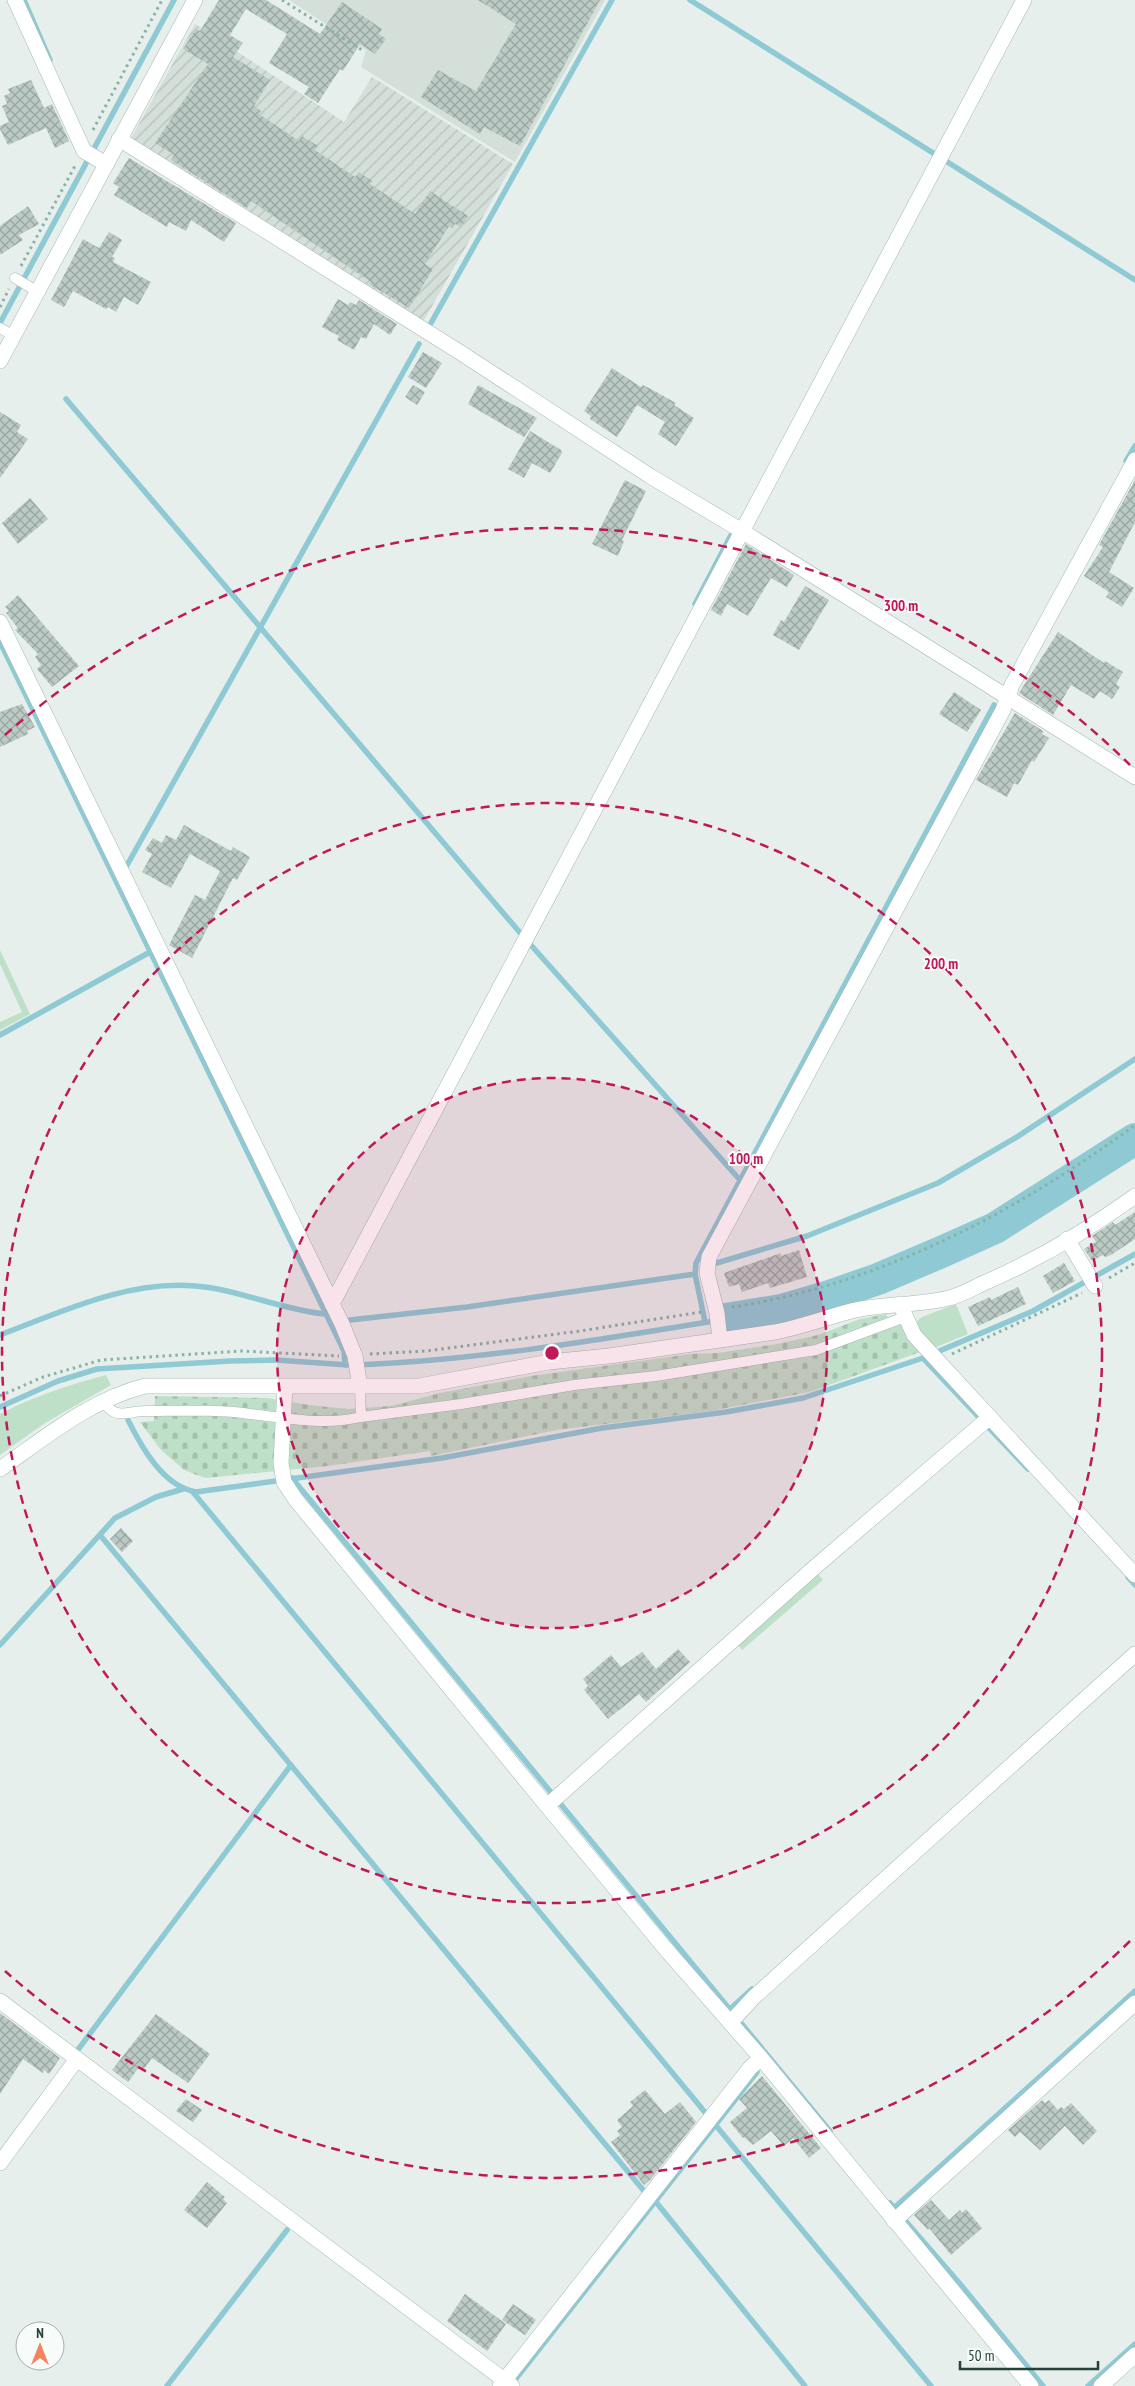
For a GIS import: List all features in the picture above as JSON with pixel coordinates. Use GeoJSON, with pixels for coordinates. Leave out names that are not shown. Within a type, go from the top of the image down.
{"type":"FeatureCollection","features":[{"type":"Feature","properties":{"kind":"street"},"geometry":{"type":"LineString","coordinates":[[15,0],[91,155]]}},
{"type":"Feature","properties":{"kind":"street"},"geometry":{"type":"LineString","coordinates":[[0,361],[7,332],[34,289],[91,155],[119,139],[195,0]]}},
{"type":"Feature","properties":{"kind":"street"},"geometry":{"type":"LineString","coordinates":[[332,1304],[1024,0]]}},
{"type":"Feature","properties":{"kind":"street"},"geometry":{"type":"LineString","coordinates":[[119,139],[450,346],[650,476],[742,530],[1135,777]]}},
{"type":"Feature","properties":{"kind":"street"},"geometry":{"type":"LineString","coordinates":[[718,1322],[708,1266],[720,1236],[1003,710],[1012,685],[1135,460]]}},
{"type":"Feature","properties":{"kind":"street"},"geometry":{"type":"LineString","coordinates":[[0,622],[332,1304],[360,1381]]}},
{"type":"Feature","properties":{"kind":"street"},"geometry":{"type":"LineString","coordinates":[[0,1468],[103,1400],[145,1386],[285,1386],[360,1381],[419,1386],[549,1362],[718,1322],[801,1327],[852,1311],[902,1311],[951,1297],[1001,1276],[1067,1239],[1135,1196]]}},
{"type":"Feature","properties":{"kind":"street"},"geometry":{"type":"LineString","coordinates":[[1067,1239],[1092,1282]]}},
{"type":"Feature","properties":{"kind":"street"},"geometry":{"type":"LineString","coordinates":[[902,1311],[914,1335],[985,1420],[1135,1575]]}},
{"type":"Feature","properties":{"kind":"street"},"geometry":{"type":"LineString","coordinates":[[285,1386],[283,1477],[735,2018],[761,2058],[899,2216],[1031,2386]]}},
{"type":"Feature","properties":{"kind":"street"},"geometry":{"type":"LineString","coordinates":[[552,1800],[815,1567],[985,1420]]}},
{"type":"Feature","properties":{"kind":"street"},"geometry":{"type":"LineString","coordinates":[[735,2018],[754,1997],[1135,1654]]}},
{"type":"Feature","properties":{"kind":"street"},"geometry":{"type":"LineString","coordinates":[[0,2001],[506,2384],[649,2197],[750,2068],[761,2058]]}},
{"type":"Feature","properties":{"kind":"street"},"geometry":{"type":"LineString","coordinates":[[899,2216],[1135,2003]]}},
{"type":"Feature","properties":{"kind":"street"},"geometry":{"type":"LineString","coordinates":[[0,2163],[77,2059]]}},
{"type":"Feature","properties":{"kind":"street"},"geometry":{"type":"LineString","coordinates":[[1101,2386],[1135,2355]]}},
{"type":"Feature","properties":{"kind":"lane"},"geometry":{"type":"LineString","coordinates":[[16,279],[34,289]]}},
{"type":"Feature","properties":{"kind":"lane"},"geometry":{"type":"LineString","coordinates":[[103,1400],[109,1410],[117,1414],[135,1411],[223,1411],[284,1420],[324,1423],[460,1404],[574,1385],[666,1374],[816,1350],[902,1311]]}},
{"type":"Feature","properties":{"kind":"lane"},"geometry":{"type":"LineString","coordinates":[[360,1381],[360,1417]]}},
{"type":"Feature","properties":{"kind":"path"},"geometry":{"type":"LineString","coordinates":[[0,307],[91,155],[162,0]]}},
{"type":"Feature","properties":{"kind":"path"},"geometry":{"type":"LineString","coordinates":[[282,0],[362,50]]}},
{"type":"Feature","properties":{"kind":"path"},"geometry":{"type":"LineString","coordinates":[[718,1322],[766,1302],[805,1292],[886,1264],[1000,1213],[1135,1125]]}},
{"type":"Feature","properties":{"kind":"path"},"geometry":{"type":"LineString","coordinates":[[933,1356],[1044,1312],[1092,1282],[1135,1263]]}},
{"type":"Feature","properties":{"kind":"path"},"geometry":{"type":"LineString","coordinates":[[0,1396],[44,1377],[101,1360],[242,1351],[350,1355],[426,1350],[637,1324],[698,1312]]}},
{"type":"Feature","properties":{"kind":"shaded area"},"geometry":{"type":"Polygon","coordinates":[[[289,0],[605,0],[515,162],[361,67],[366,50],[289,0]]]}},
{"type":"Feature","properties":{"kind":"shaded area"},"geometry":{"type":"Polygon","coordinates":[[[195,24],[344,122],[372,77],[513,164],[423,322],[131,138],[195,24]]]}},
{"type":"Feature","properties":{"kind":"green space"},"geometry":{"type":"Polygon","coordinates":[[[0,950],[30,1014],[0,1030],[0,1022],[22,1012],[0,964],[0,950]]]}},
{"type":"Feature","properties":{"kind":"green space"},"geometry":{"type":"Polygon","coordinates":[[[956,1304],[968,1334],[934,1348],[918,1331],[915,1323],[922,1317],[956,1304]]]}},
{"type":"Feature","properties":{"kind":"green space"},"geometry":{"type":"Polygon","coordinates":[[[886,1314],[892,1325],[904,1325],[920,1352],[810,1392],[711,1411],[557,1430],[431,1456],[430,1451],[328,1466],[205,1478],[184,1470],[161,1450],[140,1422],[154,1421],[155,1396],[267,1398],[348,1409],[391,1406],[440,1393],[531,1376],[777,1344],[818,1335],[860,1319],[886,1314]]]}},
{"type":"Feature","properties":{"kind":"green space"},"geometry":{"type":"Polygon","coordinates":[[[106,1375],[111,1385],[45,1423],[0,1455],[0,1414],[52,1391],[106,1375]]]}},
{"type":"Feature","properties":{"kind":"green space"},"geometry":{"type":"Polygon","coordinates":[[[815,1571],[823,1580],[742,1650],[736,1642],[815,1571]]]}},
{"type":"Feature","properties":{"kind":"building"},"geometry":{"type":"Polygon","coordinates":[[[219,0],[266,0],[320,34],[342,2],[382,29],[379,34],[386,39],[375,54],[360,44],[343,71],[340,69],[318,103],[304,94],[309,87],[269,63],[287,34],[246,9],[230,35],[243,43],[233,57],[270,80],[254,106],[261,111],[259,114],[299,141],[302,136],[318,146],[315,150],[355,177],[359,172],[372,181],[370,184],[415,214],[430,191],[468,216],[461,227],[455,224],[452,228],[449,226],[425,264],[433,269],[409,308],[369,284],[371,282],[251,201],[247,208],[171,160],[174,155],[155,143],[208,64],[183,49],[196,29],[200,31],[219,0]]]}},
{"type":"Feature","properties":{"kind":"building"},"geometry":{"type":"Polygon","coordinates":[[[478,0],[600,0],[520,146],[484,127],[480,134],[421,97],[438,70],[476,91],[516,24],[478,0]]]}},
{"type":"Feature","properties":{"kind":"building"},"geometry":{"type":"Polygon","coordinates":[[[31,80],[44,108],[52,104],[69,141],[55,148],[46,128],[8,145],[0,129],[0,126],[9,122],[2,106],[7,104],[4,96],[10,93],[8,89],[31,80]]]}},
{"type":"Feature","properties":{"kind":"building"},"geometry":{"type":"Polygon","coordinates":[[[129,158],[236,223],[224,242],[191,220],[186,231],[169,222],[167,227],[114,195],[119,187],[113,183],[129,158]]]}},
{"type":"Feature","properties":{"kind":"building"},"geometry":{"type":"Polygon","coordinates":[[[28,206],[39,224],[19,235],[23,240],[0,255],[0,226],[28,206]]]}},
{"type":"Feature","properties":{"kind":"building"},"geometry":{"type":"Polygon","coordinates":[[[109,232],[122,240],[112,257],[115,258],[113,262],[151,282],[138,305],[124,297],[116,312],[108,307],[106,309],[73,291],[64,307],[51,300],[83,239],[99,248],[109,232]]]}},
{"type":"Feature","properties":{"kind":"building"},"geometry":{"type":"Polygon","coordinates":[[[338,299],[348,305],[350,302],[356,305],[359,300],[397,324],[390,335],[374,324],[366,339],[361,337],[354,350],[337,340],[339,336],[322,327],[338,299]]]}},
{"type":"Feature","properties":{"kind":"building"},"geometry":{"type":"Polygon","coordinates":[[[423,352],[442,363],[426,388],[408,377],[423,352]]]}},
{"type":"Feature","properties":{"kind":"building"},"geometry":{"type":"Polygon","coordinates":[[[612,368],[641,387],[643,385],[676,403],[674,405],[694,418],[676,446],[658,434],[665,422],[637,405],[617,437],[590,419],[591,416],[584,411],[612,368]]]}},
{"type":"Feature","properties":{"kind":"building"},"geometry":{"type":"Polygon","coordinates":[[[413,385],[425,392],[417,405],[405,397],[413,385]]]}},
{"type":"Feature","properties":{"kind":"building"},"geometry":{"type":"Polygon","coordinates":[[[478,385],[537,418],[524,437],[468,404],[478,385]]]}},
{"type":"Feature","properties":{"kind":"building"},"geometry":{"type":"Polygon","coordinates":[[[0,412],[21,425],[17,432],[28,439],[0,478],[0,412]]]}},
{"type":"Feature","properties":{"kind":"building"},"geometry":{"type":"Polygon","coordinates":[[[530,431],[561,450],[562,453],[550,473],[532,463],[524,478],[508,469],[530,431]]]}},
{"type":"Feature","properties":{"kind":"building"},"geometry":{"type":"Polygon","coordinates":[[[625,480],[646,491],[622,540],[624,541],[618,556],[592,544],[625,480]]]}},
{"type":"Feature","properties":{"kind":"building"},"geometry":{"type":"Polygon","coordinates":[[[1135,480],[1135,522],[1109,572],[1134,588],[1122,607],[1106,597],[1109,592],[1084,576],[1103,547],[1099,545],[1135,480]]]}},
{"type":"Feature","properties":{"kind":"building"},"geometry":{"type":"Polygon","coordinates":[[[30,498],[48,519],[18,544],[2,523],[30,498]]]}},
{"type":"Feature","properties":{"kind":"building"},"geometry":{"type":"Polygon","coordinates":[[[746,544],[794,575],[787,587],[771,578],[748,616],[727,604],[721,616],[711,610],[746,544]]]}},
{"type":"Feature","properties":{"kind":"building"},"geometry":{"type":"Polygon","coordinates":[[[805,586],[829,600],[799,650],[773,635],[781,620],[784,622],[805,586]]]}},
{"type":"Feature","properties":{"kind":"building"},"geometry":{"type":"Polygon","coordinates":[[[18,595],[79,666],[52,687],[37,669],[41,665],[35,657],[38,654],[15,630],[18,628],[6,613],[9,611],[5,607],[18,595]]]}},
{"type":"Feature","properties":{"kind":"building"},"geometry":{"type":"Polygon","coordinates":[[[1058,632],[1104,663],[1105,661],[1123,672],[1116,684],[1120,687],[1112,699],[1100,691],[1094,699],[1071,685],[1053,715],[1019,693],[1058,632]]]}},
{"type":"Feature","properties":{"kind":"building"},"geometry":{"type":"Polygon","coordinates":[[[954,692],[981,710],[967,732],[939,714],[954,692]]]}},
{"type":"Feature","properties":{"kind":"building"},"geometry":{"type":"Polygon","coordinates":[[[22,704],[35,727],[27,731],[28,734],[0,747],[0,712],[22,704]]]}},
{"type":"Feature","properties":{"kind":"building"},"geometry":{"type":"Polygon","coordinates":[[[1015,713],[1043,731],[1042,734],[1049,738],[1034,762],[1032,760],[1018,785],[1014,783],[1007,797],[976,780],[1015,713]]]}},
{"type":"Feature","properties":{"kind":"building"},"geometry":{"type":"Polygon","coordinates":[[[184,825],[231,851],[233,847],[250,857],[237,880],[233,878],[192,958],[169,945],[195,895],[205,900],[220,871],[190,854],[171,888],[142,872],[152,854],[145,850],[153,838],[162,843],[166,835],[176,840],[184,825]]]}},
{"type":"Feature","properties":{"kind":"building"},"geometry":{"type":"Polygon","coordinates":[[[1135,1212],[1135,1239],[1111,1255],[1105,1257],[1103,1255],[1092,1261],[1084,1249],[1096,1242],[1092,1236],[1113,1222],[1115,1225],[1135,1212]]]}},
{"type":"Feature","properties":{"kind":"building"},"geometry":{"type":"Polygon","coordinates":[[[799,1250],[807,1277],[770,1288],[768,1283],[742,1292],[739,1284],[729,1287],[724,1273],[781,1253],[781,1256],[799,1250]]]}},
{"type":"Feature","properties":{"kind":"building"},"geometry":{"type":"Polygon","coordinates":[[[1064,1263],[1075,1281],[1053,1293],[1043,1276],[1064,1263]]]}},
{"type":"Feature","properties":{"kind":"building"},"geometry":{"type":"Polygon","coordinates":[[[1018,1287],[1026,1304],[978,1326],[968,1307],[990,1297],[991,1300],[1018,1287]]]}},
{"type":"Feature","properties":{"kind":"building"},"geometry":{"type":"Polygon","coordinates":[[[121,1528],[133,1541],[122,1552],[110,1539],[121,1528]]]}},
{"type":"Feature","properties":{"kind":"building"},"geometry":{"type":"Polygon","coordinates":[[[678,1649],[690,1662],[646,1702],[639,1694],[608,1719],[584,1690],[588,1686],[583,1679],[611,1655],[621,1667],[642,1652],[656,1669],[678,1649]]]}},
{"type":"Feature","properties":{"kind":"building"},"geometry":{"type":"Polygon","coordinates":[[[0,2013],[60,2058],[49,2074],[44,2070],[43,2073],[23,2059],[0,2094],[0,2013]]]}},
{"type":"Feature","properties":{"kind":"building"},"geometry":{"type":"Polygon","coordinates":[[[156,2014],[210,2054],[188,2083],[152,2058],[144,2069],[140,2066],[128,2082],[112,2070],[156,2014]]]}},
{"type":"Feature","properties":{"kind":"building"},"geometry":{"type":"Polygon","coordinates":[[[762,2076],[821,2148],[809,2158],[793,2138],[784,2146],[771,2131],[753,2145],[743,2138],[730,2122],[747,2108],[739,2099],[762,2076]]]}},
{"type":"Feature","properties":{"kind":"building"},"geometry":{"type":"Polygon","coordinates":[[[645,2090],[665,2114],[680,2102],[696,2122],[644,2185],[611,2142],[620,2135],[617,2131],[622,2127],[617,2120],[633,2106],[630,2102],[645,2090]]]}},
{"type":"Feature","properties":{"kind":"building"},"geometry":{"type":"Polygon","coordinates":[[[186,2099],[202,2110],[193,2122],[176,2111],[186,2099]]]}},
{"type":"Feature","properties":{"kind":"building"},"geometry":{"type":"Polygon","coordinates":[[[1042,2100],[1045,2103],[1049,2100],[1058,2110],[1061,2107],[1064,2109],[1071,2103],[1097,2131],[1083,2145],[1065,2126],[1040,2150],[1020,2132],[1015,2137],[1008,2130],[1042,2100]]]}},
{"type":"Feature","properties":{"kind":"building"},"geometry":{"type":"Polygon","coordinates":[[[207,2182],[225,2197],[223,2199],[227,2203],[207,2228],[184,2210],[207,2182]]]}},
{"type":"Feature","properties":{"kind":"building"},"geometry":{"type":"Polygon","coordinates":[[[931,2200],[949,2220],[960,2210],[962,2213],[966,2209],[982,2228],[951,2255],[929,2228],[928,2230],[914,2215],[931,2200]]]}},
{"type":"Feature","properties":{"kind":"building"},"geometry":{"type":"Polygon","coordinates":[[[465,2294],[506,2324],[487,2351],[447,2321],[465,2294]]]}},
{"type":"Feature","properties":{"kind":"building"},"geometry":{"type":"Polygon","coordinates":[[[513,2304],[536,2320],[525,2335],[502,2320],[513,2304]]]}},
{"type":"Feature","properties":{"kind":"waterway"},"geometry":{"type":"LineString","coordinates":[[24,0],[50,60]]}},
{"type":"Feature","properties":{"kind":"waterway"},"geometry":{"type":"LineString","coordinates":[[0,323],[174,0]]}},
{"type":"Feature","properties":{"kind":"waterway"},"geometry":{"type":"LineString","coordinates":[[431,323],[612,0]]}},
{"type":"Feature","properties":{"kind":"waterway"},"geometry":{"type":"LineString","coordinates":[[690,0],[1135,280]]}},
{"type":"Feature","properties":{"kind":"waterway"},"geometry":{"type":"LineString","coordinates":[[126,867],[419,344]]}},
{"type":"Feature","properties":{"kind":"waterway"},"geometry":{"type":"LineString","coordinates":[[66,399],[522,935],[740,1180]]}},
{"type":"Feature","properties":{"kind":"waterway"},"geometry":{"type":"LineString","coordinates":[[1126,461],[1135,446]]}},
{"type":"Feature","properties":{"kind":"waterway"},"geometry":{"type":"LineString","coordinates":[[695,604],[731,535]]}},
{"type":"Feature","properties":{"kind":"waterway"},"geometry":{"type":"LineString","coordinates":[[0,642],[344,1351],[345,1365]]}},
{"type":"Feature","properties":{"kind":"waterway"},"geometry":{"type":"LineString","coordinates":[[705,1322],[695,1274],[696,1263],[994,705]]}},
{"type":"Feature","properties":{"kind":"waterway"},"geometry":{"type":"LineString","coordinates":[[0,1035],[150,952]]}},
{"type":"Feature","properties":{"kind":"waterway"},"geometry":{"type":"LineString","coordinates":[[710,1265],[807,1236],[938,1183],[1017,1137],[1135,1059]]}},
{"type":"Feature","properties":{"kind":"waterway"},"geometry":{"type":"LineString","coordinates":[[726,1319],[781,1310],[829,1296],[878,1279],[939,1253],[995,1228],[1135,1139]]}},
{"type":"Feature","properties":{"kind":"waterway"},"geometry":{"type":"LineString","coordinates":[[128,1420],[147,1454],[164,1474],[173,1482],[196,1492],[442,1458],[602,1428],[726,1412],[803,1398],[923,1358],[1033,1311],[1135,1254]]}},
{"type":"Feature","properties":{"kind":"waterway"},"geometry":{"type":"LineString","coordinates":[[350,1320],[467,1307],[695,1274]]}},
{"type":"Feature","properties":{"kind":"waterway"},"geometry":{"type":"LineString","coordinates":[[0,1335],[95,1300],[120,1293],[170,1285],[211,1288],[309,1312],[325,1314]]}},
{"type":"Feature","properties":{"kind":"waterway"},"geometry":{"type":"LineString","coordinates":[[358,1365],[496,1354],[726,1319]]}},
{"type":"Feature","properties":{"kind":"waterway"},"geometry":{"type":"LineString","coordinates":[[923,1358],[1028,1469]]}},
{"type":"Feature","properties":{"kind":"waterway"},"geometry":{"type":"LineString","coordinates":[[0,1407],[58,1381],[97,1369],[276,1360],[349,1365]]}},
{"type":"Feature","properties":{"kind":"waterway"},"geometry":{"type":"LineString","coordinates":[[292,1478],[830,2131]]}},
{"type":"Feature","properties":{"kind":"waterway"},"geometry":{"type":"LineString","coordinates":[[0,1645],[115,1518],[156,1497],[183,1489]]}},
{"type":"Feature","properties":{"kind":"waterway"},"geometry":{"type":"LineString","coordinates":[[192,1491],[931,2386]]}},
{"type":"Feature","properties":{"kind":"waterway"},"geometry":{"type":"LineString","coordinates":[[100,1535],[644,2191],[656,2202],[805,2386]]}},
{"type":"Feature","properties":{"kind":"waterway"},"geometry":{"type":"LineString","coordinates":[[1128,1577],[1135,1585]]}},
{"type":"Feature","properties":{"kind":"waterway"},"geometry":{"type":"LineString","coordinates":[[77,2051],[291,1765]]}},
{"type":"Feature","properties":{"kind":"waterway"},"geometry":{"type":"LineString","coordinates":[[730,2009],[752,1989]]}},
{"type":"Feature","properties":{"kind":"waterway"},"geometry":{"type":"LineString","coordinates":[[894,2208],[1135,1991]]}},
{"type":"Feature","properties":{"kind":"waterway"},"geometry":{"type":"LineString","coordinates":[[511,2385],[757,2072]]}},
{"type":"Feature","properties":{"kind":"waterway"},"geometry":{"type":"LineString","coordinates":[[890,2203],[961,2285],[1043,2386]]}},
{"type":"Feature","properties":{"kind":"waterway"},"geometry":{"type":"LineString","coordinates":[[167,2386],[287,2230]]}},
{"type":"Feature","properties":{"kind":"waterway"},"geometry":{"type":"LineString","coordinates":[[1088,2386],[1135,2344]]}}]}
